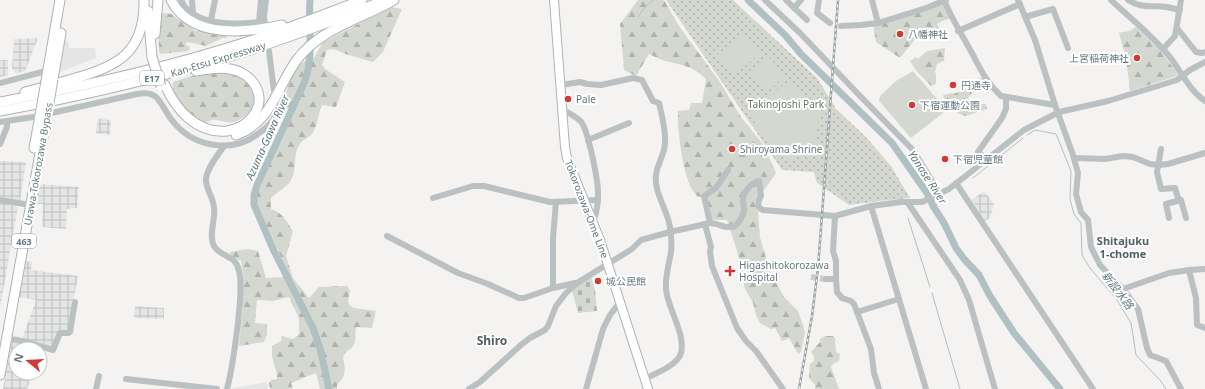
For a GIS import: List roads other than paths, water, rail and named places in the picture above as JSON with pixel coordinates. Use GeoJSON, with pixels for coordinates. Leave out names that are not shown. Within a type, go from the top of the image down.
{"type":"FeatureCollection","features":[{"type":"Feature","properties":{"kind":"highway","name":"Urawa-Tokorozawa Bypass"},"geometry":{"type":"LineString","coordinates":[[3,338],[50,80],[60,0]]}},
{"type":"Feature","properties":{"kind":"highway","name":"Urawa-Tokorozawa Bypass"},"geometry":{"type":"LineString","coordinates":[[51,70],[66,0]]}},
{"type":"Feature","properties":{"kind":"highway"},"geometry":{"type":"LineString","coordinates":[[0,99],[94,73],[118,62],[132,47],[139,35],[144,0]]}},
{"type":"Feature","properties":{"kind":"highway"},"geometry":{"type":"LineString","coordinates":[[147,0],[154,57],[167,100],[176,113],[190,127],[202,133],[214,136],[233,135],[253,126],[264,115],[275,100],[291,69],[303,54],[322,37],[394,0]]}},
{"type":"Feature","properties":{"kind":"highway"},"geometry":{"type":"LineString","coordinates":[[154,57],[158,0]]}},
{"type":"Feature","properties":{"kind":"highway"},"geometry":{"type":"LineString","coordinates":[[171,0],[179,12],[188,19],[203,26],[222,30],[243,31],[301,25],[385,0]]}},
{"type":"Feature","properties":{"kind":"highway"},"geometry":{"type":"LineString","coordinates":[[320,19],[357,0]]}},
{"type":"Feature","properties":{"kind":"highway"},"geometry":{"type":"LineString","coordinates":[[320,19],[362,0]]}},
{"type":"Feature","properties":{"kind":"highway","name":"Kan-Etsu Expressway"},"geometry":{"type":"LineString","coordinates":[[0,111],[97,91],[214,61],[301,25]]}},
{"type":"Feature","properties":{"kind":"highway","name":"Kan-Etsu Expressway"},"geometry":{"type":"LineString","coordinates":[[0,102],[125,76],[213,52],[301,25]]}},
{"type":"Feature","properties":{"kind":"highway"},"geometry":{"type":"LineString","coordinates":[[97,91],[119,88],[199,71],[223,68],[241,72],[252,80],[259,92],[259,102],[254,115],[242,126],[229,130],[215,131],[199,126],[186,116],[163,85]]}},
{"type":"Feature","properties":{"kind":"highway","name":"Urawa-Tokorozawa Bypass"},"geometry":{"type":"LineString","coordinates":[[0,374],[3,338],[24,204],[44,112]]}},
{"type":"Feature","properties":{"kind":"main road","name":"Tokorozawa-Ome Line"},"geometry":{"type":"LineString","coordinates":[[554,0],[561,85],[564,147],[608,263],[648,389]]}},
{"type":"Feature","properties":{"kind":"street"},"geometry":{"type":"LineString","coordinates":[[181,0],[193,13],[227,24],[259,22],[261,0]]}},
{"type":"Feature","properties":{"kind":"street"},"geometry":{"type":"LineString","coordinates":[[192,0],[193,13]]}},
{"type":"Feature","properties":{"kind":"street"},"geometry":{"type":"LineString","coordinates":[[211,20],[215,0]]}},
{"type":"Feature","properties":{"kind":"street"},"geometry":{"type":"LineString","coordinates":[[265,25],[264,16],[266,0]]}},
{"type":"Feature","properties":{"kind":"street"},"geometry":{"type":"LineString","coordinates":[[766,0],[800,32],[913,150],[940,194]]}},
{"type":"Feature","properties":{"kind":"street"},"geometry":{"type":"LineString","coordinates":[[786,0],[807,20]]}},
{"type":"Feature","properties":{"kind":"street"},"geometry":{"type":"LineString","coordinates":[[794,8],[801,0]]}},
{"type":"Feature","properties":{"kind":"street"},"geometry":{"type":"LineString","coordinates":[[819,0],[817,13],[830,23]]}},
{"type":"Feature","properties":{"kind":"street"},"geometry":{"type":"LineString","coordinates":[[872,0],[878,23]]}},
{"type":"Feature","properties":{"kind":"street"},"geometry":{"type":"LineString","coordinates":[[841,26],[878,23],[944,0],[958,31],[987,80],[1002,96],[1055,106]]}},
{"type":"Feature","properties":{"kind":"street"},"geometry":{"type":"LineString","coordinates":[[1111,0],[1163,49],[1182,76],[1195,92],[1205,101]]}},
{"type":"Feature","properties":{"kind":"street"},"geometry":{"type":"LineString","coordinates":[[1130,0],[1139,5],[1167,7],[1180,10]]}},
{"type":"Feature","properties":{"kind":"street"},"geometry":{"type":"LineString","coordinates":[[1163,49],[1174,39],[1181,0]]}},
{"type":"Feature","properties":{"kind":"street"},"geometry":{"type":"LineString","coordinates":[[958,31],[1019,2],[1035,40],[1055,106],[1074,158],[1078,173],[1076,194],[1078,206],[1088,220],[1091,247],[1100,265],[1123,289],[1138,309],[1150,355],[1166,361],[1181,389]]}},
{"type":"Feature","properties":{"kind":"street"},"geometry":{"type":"LineString","coordinates":[[1025,17],[1053,9],[1068,48]]}},
{"type":"Feature","properties":{"kind":"street"},"geometry":{"type":"LineString","coordinates":[[1177,28],[1196,52],[1205,52]]}},
{"type":"Feature","properties":{"kind":"street"},"geometry":{"type":"LineString","coordinates":[[269,51],[274,91]]}},
{"type":"Feature","properties":{"kind":"street"},"geometry":{"type":"LineString","coordinates":[[469,389],[480,382],[522,344],[545,330],[556,306],[566,293],[577,283],[632,249],[641,240],[707,224],[717,223],[733,227],[738,224],[744,211],[743,201],[746,192],[752,184],[759,181],[762,196],[758,202],[758,206],[763,210],[835,216],[871,206],[901,202],[922,202],[949,189],[1024,130],[1058,112],[1149,89],[1177,80],[1190,70],[1205,62]]}},
{"type":"Feature","properties":{"kind":"street"},"geometry":{"type":"LineString","coordinates":[[0,83],[51,70]]}},
{"type":"Feature","properties":{"kind":"street"},"geometry":{"type":"LineString","coordinates":[[561,85],[580,82],[601,85],[633,78],[642,80],[654,101],[659,104],[665,143],[656,176],[657,187],[669,220],[671,250],[666,289],[682,346],[679,359],[644,379]]}},
{"type":"Feature","properties":{"kind":"street"},"geometry":{"type":"LineString","coordinates":[[0,144],[7,127],[3,122],[44,112],[137,94],[150,94],[156,98],[173,122],[185,133],[203,142],[224,146],[244,142],[258,134],[274,118],[277,111],[277,106]]}},
{"type":"Feature","properties":{"kind":"street"},"geometry":{"type":"LineString","coordinates":[[987,159],[981,156],[978,152],[1002,118],[1006,109],[1006,97]]}},
{"type":"Feature","properties":{"kind":"street"},"geometry":{"type":"LineString","coordinates":[[562,109],[579,120],[588,140],[597,178],[598,210],[593,222]]}},
{"type":"Feature","properties":{"kind":"street"},"geometry":{"type":"LineString","coordinates":[[588,140],[629,123]]}},
{"type":"Feature","properties":{"kind":"street"},"geometry":{"type":"LineString","coordinates":[[224,146],[210,169],[206,184],[214,206],[212,235],[214,246],[220,252],[235,261],[240,272],[240,301],[236,343],[234,361],[227,389]]}},
{"type":"Feature","properties":{"kind":"street"},"geometry":{"type":"LineString","coordinates":[[1161,149],[1157,172],[1161,189],[1175,188],[1179,201]]}},
{"type":"Feature","properties":{"kind":"street"},"geometry":{"type":"LineString","coordinates":[[1074,158],[1105,159],[1123,156],[1133,157],[1150,164],[1158,165],[1168,164],[1205,153]]}},
{"type":"Feature","properties":{"kind":"street"},"geometry":{"type":"LineString","coordinates":[[728,170],[716,188],[704,196],[712,266],[737,328],[746,342],[756,351],[784,389]]}},
{"type":"Feature","properties":{"kind":"street"},"geometry":{"type":"LineString","coordinates":[[956,183],[1093,389]]}},
{"type":"Feature","properties":{"kind":"street"},"geometry":{"type":"LineString","coordinates":[[433,198],[473,186],[484,186],[536,199],[556,202],[584,202],[598,200]]}},
{"type":"Feature","properties":{"kind":"street"},"geometry":{"type":"LineString","coordinates":[[0,200],[24,204]]}},
{"type":"Feature","properties":{"kind":"street"},"geometry":{"type":"LineString","coordinates":[[1170,218],[1166,204],[1182,200],[1186,218]]}},
{"type":"Feature","properties":{"kind":"street"},"geometry":{"type":"LineString","coordinates":[[553,288],[553,238],[556,202]]}},
{"type":"Feature","properties":{"kind":"street"},"geometry":{"type":"LineString","coordinates":[[908,203],[960,280],[969,300],[995,389]]}},
{"type":"Feature","properties":{"kind":"street"},"geometry":{"type":"LineString","coordinates":[[871,206],[926,389]]}},
{"type":"Feature","properties":{"kind":"street"},"geometry":{"type":"LineString","coordinates":[[835,216],[833,251],[836,260],[837,292],[842,298],[851,301],[854,304],[870,349],[874,374],[879,389]]}},
{"type":"Feature","properties":{"kind":"street"},"geometry":{"type":"LineString","coordinates":[[387,236],[458,273],[519,298],[524,298],[553,288],[577,283]]}},
{"type":"Feature","properties":{"kind":"street"},"geometry":{"type":"LineString","coordinates":[[1123,289],[1169,272],[1205,269]]}},
{"type":"Feature","properties":{"kind":"street"},"geometry":{"type":"LineString","coordinates":[[1190,270],[1196,298],[1197,325],[1203,329],[1205,328]]}},
{"type":"Feature","properties":{"kind":"street"},"geometry":{"type":"LineString","coordinates":[[826,279],[836,279]]}},
{"type":"Feature","properties":{"kind":"street"},"geometry":{"type":"LineString","coordinates":[[857,312],[899,299]]}},
{"type":"Feature","properties":{"kind":"street"},"geometry":{"type":"LineString","coordinates":[[3,338],[22,341],[53,350],[60,333],[70,332],[75,302]]}},
{"type":"Feature","properties":{"kind":"street"},"geometry":{"type":"LineString","coordinates":[[586,389],[603,329],[610,315],[620,302]]}},
{"type":"Feature","properties":{"kind":"street"},"geometry":{"type":"LineString","coordinates":[[96,389],[99,376]]}},
{"type":"Feature","properties":{"kind":"street"},"geometry":{"type":"LineString","coordinates":[[126,379],[218,389]]}},
{"type":"Feature","properties":{"kind":"street"},"geometry":{"type":"LineString","coordinates":[[480,382],[483,389]]}},
{"type":"Feature","properties":{"kind":"waterway","name":"Azuma-Gawa River"},"geometry":{"type":"LineString","coordinates":[[310,0],[310,51],[308,71],[305,81],[257,185],[254,195],[254,205],[274,251],[313,328],[320,348],[329,389]]}},
{"type":"Feature","properties":{"kind":"waterway"},"geometry":{"type":"LineString","coordinates":[[638,17],[645,7],[653,0]]}},
{"type":"Feature","properties":{"kind":"waterway","name":"Yanase River"},"geometry":{"type":"LineString","coordinates":[[748,0],[785,35],[801,54],[892,143],[929,196],[956,248],[979,275],[990,296],[1014,333],[1060,389]]}},
{"type":"Feature","properties":{"kind":"waterway","name":"新設水路"},"geometry":{"type":"LineString","coordinates":[[1027,135],[1035,130],[1056,134],[1071,171],[1070,199],[1074,214],[1081,223],[1082,255],[1090,268],[1117,300],[1131,323],[1136,355],[1160,380],[1166,389]]}},
{"type":"Feature","properties":{"kind":"waterway","name":"新設水路"},"geometry":{"type":"LineString","coordinates":[[973,178],[1023,138]]}},
{"type":"Feature","properties":{"kind":"waterway"},"geometry":{"type":"LineString","coordinates":[[933,206],[942,202]]}},
{"type":"Feature","properties":{"kind":"waterway"},"geometry":{"type":"LineString","coordinates":[[908,218],[930,287]]}},
{"type":"Feature","properties":{"kind":"waterway"},"geometry":{"type":"LineString","coordinates":[[932,293],[960,389]]}},
{"type":"Feature","properties":{"kind":"tunnel"},"geometry":{"type":"LineString","coordinates":[[811,277],[826,279]]}},
{"type":"Feature","properties":{"kind":"railway"},"geometry":{"type":"LineString","coordinates":[[799,389],[812,316],[818,268],[838,0]]}},
{"type":"Feature","properties":{"kind":"place","name":"八幡神社"},"geometry":{"type":"Point","coordinates":[900,34]}},
{"type":"Feature","properties":{"kind":"place","name":"上宮稲荷神社"},"geometry":{"type":"Point","coordinates":[1137,58]}},
{"type":"Feature","properties":{"kind":"place","name":"円通寺"},"geometry":{"type":"Point","coordinates":[953,85]}},
{"type":"Feature","properties":{"kind":"place","name":"Pale"},"geometry":{"type":"Point","coordinates":[568,99]}},
{"type":"Feature","properties":{"kind":"place","name":"下宿運動公園"},"geometry":{"type":"Point","coordinates":[912,105]}},
{"type":"Feature","properties":{"kind":"place","name":"Shiroyama Shrine"},"geometry":{"type":"Point","coordinates":[732,149]}},
{"type":"Feature","properties":{"kind":"place","name":"下宿児童館"},"geometry":{"type":"Point","coordinates":[945,159]}},
{"type":"Feature","properties":{"kind":"place","name":"Higashitokorozawa Hospital"},"geometry":{"type":"Point","coordinates":[730,271]}},
{"type":"Feature","properties":{"kind":"place","name":"城公民館"},"geometry":{"type":"Point","coordinates":[598,281]}},
{"type":"Feature","properties":{"kind":"district","name":"Shitajuku 1-chome"},"geometry":{"type":"Point","coordinates":[1123,246]}},
{"type":"Feature","properties":{"kind":"district","name":"Shiro"},"geometry":{"type":"Point","coordinates":[492,340]}},
{"type":"Feature","properties":{"kind":"park label","name":"Takinojoshi Park"},"geometry":{"type":"Point","coordinates":[786,104]}}]}
